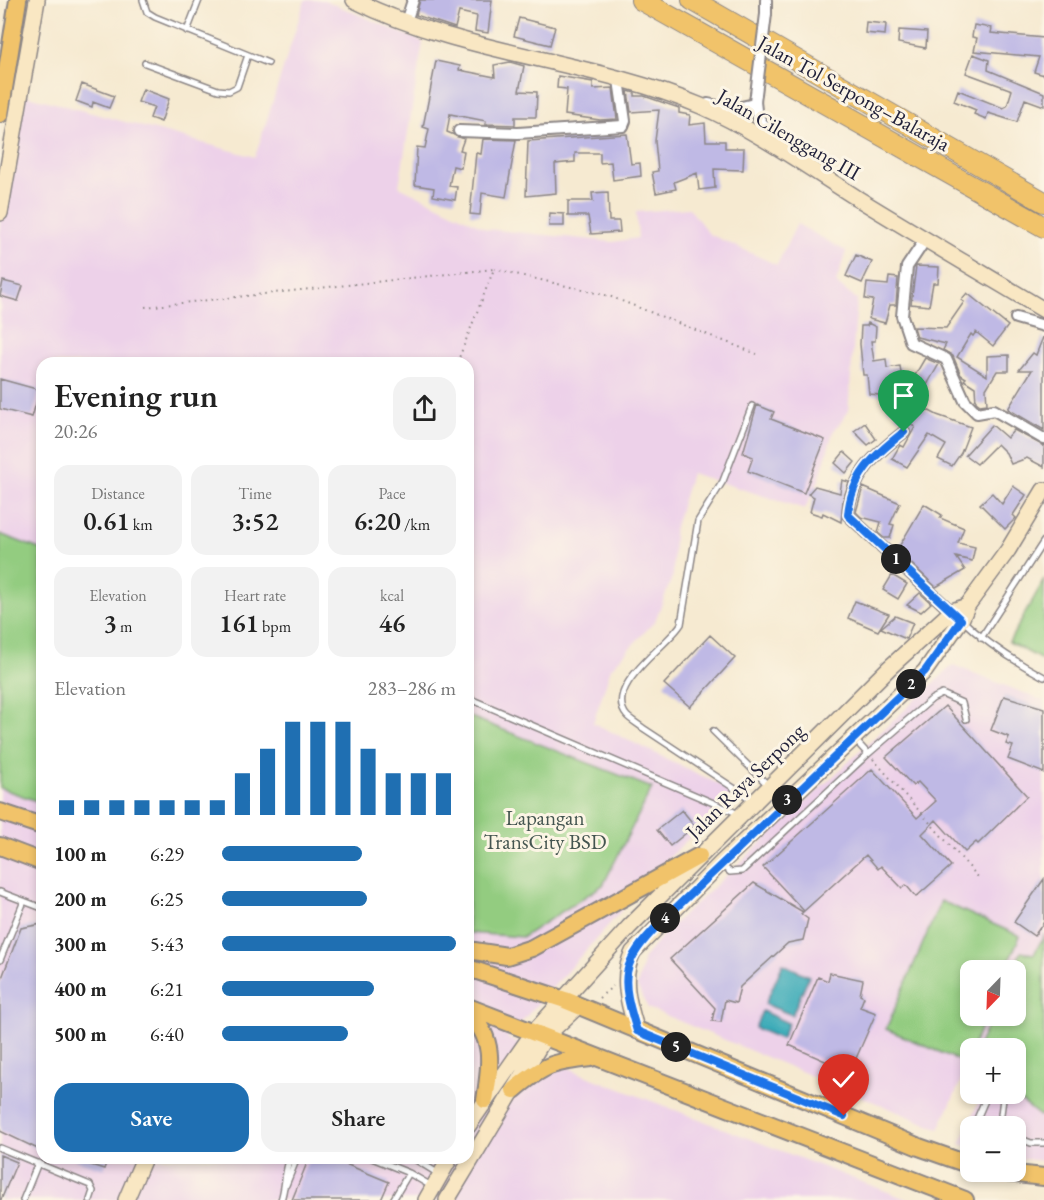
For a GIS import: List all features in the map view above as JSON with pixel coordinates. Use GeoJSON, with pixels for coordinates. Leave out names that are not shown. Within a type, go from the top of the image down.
{"type":"FeatureCollection","features":[{"type":"Feature","properties":{"kind":"highway","name":"Jalan Tol Serpong–Balaraja"},"geometry":{"type":"LineString","coordinates":[[641,0],[1044,227]]}},
{"type":"Feature","properties":{"kind":"highway","name":"Jalan Tol Serpong–Balaraja"},"geometry":{"type":"LineString","coordinates":[[692,0],[1044,202]]}},
{"type":"Feature","properties":{"kind":"main road"},"geometry":{"type":"LineString","coordinates":[[0,114],[18,0]]}},
{"type":"Feature","properties":{"kind":"main road"},"geometry":{"type":"LineString","coordinates":[[0,213],[37,0]]}},
{"type":"Feature","properties":{"kind":"main road","name":"Jalan Cilenggang III"},"geometry":{"type":"LineString","coordinates":[[354,0],[406,22],[513,54],[619,80],[686,101],[727,118],[1044,310]]}},
{"type":"Feature","properties":{"kind":"main road","name":"Jalan Raya Serpong"},"geometry":{"type":"LineString","coordinates":[[637,1031],[626,979],[629,960],[638,945],[720,864],[925,671],[960,612],[1002,559],[1044,490]]}},
{"type":"Feature","properties":{"kind":"main road","name":"Jalan Raya Serpong"},"geometry":{"type":"LineString","coordinates":[[539,1035],[571,1003],[629,927],[699,856],[756,803],[908,651],[960,612]]}},
{"type":"Feature","properties":{"kind":"main road"},"geometry":{"type":"LineString","coordinates":[[908,651],[925,671]]}},
{"type":"Feature","properties":{"kind":"main road"},"geometry":{"type":"LineString","coordinates":[[0,812],[36,824]]}},
{"type":"Feature","properties":{"kind":"main road"},"geometry":{"type":"LineString","coordinates":[[0,846],[36,860]]}},
{"type":"Feature","properties":{"kind":"main road"},"geometry":{"type":"LineString","coordinates":[[474,951],[507,956],[532,948],[699,856]]}},
{"type":"Feature","properties":{"kind":"main road"},"geometry":{"type":"LineString","coordinates":[[474,970],[571,1003],[960,1161]]}},
{"type":"Feature","properties":{"kind":"main road"},"geometry":{"type":"LineString","coordinates":[[474,1009],[965,1200]]}},
{"type":"Feature","properties":{"kind":"main road"},"geometry":{"type":"LineString","coordinates":[[474,1020],[489,1047],[490,1072],[485,1100]]}},
{"type":"Feature","properties":{"kind":"main road"},"geometry":{"type":"LineString","coordinates":[[474,1156],[514,1090],[539,1035]]}},
{"type":"Feature","properties":{"kind":"main road"},"geometry":{"type":"LineString","coordinates":[[474,1117],[485,1100],[539,1035]]}},
{"type":"Feature","properties":{"kind":"main road"},"geometry":{"type":"LineString","coordinates":[[514,1090],[535,1072],[557,1061],[598,1058]]}},
{"type":"Feature","properties":{"kind":"main road"},"geometry":{"type":"LineString","coordinates":[[126,1200],[141,1164]]}},
{"type":"Feature","properties":{"kind":"main road"},"geometry":{"type":"LineString","coordinates":[[433,1187],[446,1164]]}},
{"type":"Feature","properties":{"kind":"main road"},"geometry":{"type":"LineString","coordinates":[[447,1200],[469,1164]]}},
{"type":"Feature","properties":{"kind":"main road"},"geometry":{"type":"LineString","coordinates":[[1026,1175],[1044,1177]]}},
{"type":"Feature","properties":{"kind":"street"},"geometry":{"type":"LineString","coordinates":[[406,22],[413,0]]}},
{"type":"Feature","properties":{"kind":"street"},"geometry":{"type":"LineString","coordinates":[[766,0],[755,99],[762,125],[792,157]]}},
{"type":"Feature","properties":{"kind":"street"},"geometry":{"type":"LineString","coordinates":[[459,131],[518,133],[621,127],[625,122],[619,80]]}},
{"type":"Feature","properties":{"kind":"street"},"geometry":{"type":"LineString","coordinates":[[686,101],[733,109],[755,99]]}},
{"type":"Feature","properties":{"kind":"street"},"geometry":{"type":"LineString","coordinates":[[925,240],[907,267],[903,316],[911,343],[946,359],[964,401],[977,413],[994,410],[1044,440]]}},
{"type":"Feature","properties":{"kind":"street"},"geometry":{"type":"LineString","coordinates":[[1016,318],[1044,326]]}},
{"type":"Feature","properties":{"kind":"street"},"geometry":{"type":"LineString","coordinates":[[904,432],[875,454],[866,465],[851,495],[848,515],[960,612]]}},
{"type":"Feature","properties":{"kind":"lane"},"geometry":{"type":"LineString","coordinates":[[143,0],[147,12],[268,63]]}},
{"type":"Feature","properties":{"kind":"lane"},"geometry":{"type":"LineString","coordinates":[[188,31],[199,0]]}},
{"type":"Feature","properties":{"kind":"lane"},"geometry":{"type":"LineString","coordinates":[[145,63],[218,90],[229,91],[237,87],[248,55]]}},
{"type":"Feature","properties":{"kind":"lane"},"geometry":{"type":"LineString","coordinates":[[752,406],[723,480],[698,521],[681,624],[675,634],[632,675],[625,688],[622,702],[627,716],[756,803]]}},
{"type":"Feature","properties":{"kind":"lane"},"geometry":{"type":"LineString","coordinates":[[981,639],[1044,541]]}},
{"type":"Feature","properties":{"kind":"lane"},"geometry":{"type":"LineString","coordinates":[[960,612],[981,639],[1044,677]]}},
{"type":"Feature","properties":{"kind":"lane"},"geometry":{"type":"LineString","coordinates":[[720,864],[730,872],[742,871],[868,754],[932,699],[942,694],[962,703],[966,719]]}},
{"type":"Feature","properties":{"kind":"lane"},"geometry":{"type":"LineString","coordinates":[[474,701],[743,815]]}},
{"type":"Feature","properties":{"kind":"lane"},"geometry":{"type":"LineString","coordinates":[[713,731],[770,788]]}},
{"type":"Feature","properties":{"kind":"lane"},"geometry":{"type":"LineString","coordinates":[[854,738],[868,754]]}},
{"type":"Feature","properties":{"kind":"lane"},"geometry":{"type":"LineString","coordinates":[[0,892],[36,906]]}},
{"type":"Feature","properties":{"kind":"lane"},"geometry":{"type":"LineString","coordinates":[[0,960],[24,901]]}},
{"type":"Feature","properties":{"kind":"lane"},"geometry":{"type":"LineString","coordinates":[[978,1116],[986,1098],[992,1094],[1003,1099],[1000,1114]]}},
{"type":"Feature","properties":{"kind":"lane"},"geometry":{"type":"LineString","coordinates":[[1026,1141],[1044,1143]]}},
{"type":"Feature","properties":{"kind":"lane"},"geometry":{"type":"LineString","coordinates":[[0,1149],[36,1162]]}},
{"type":"Feature","properties":{"kind":"lane"},"geometry":{"type":"LineString","coordinates":[[22,1200],[38,1164]]}},
{"type":"Feature","properties":{"kind":"lane"},"geometry":{"type":"LineString","coordinates":[[40,1164],[90,1185],[93,1191],[90,1200]]}},
{"type":"Feature","properties":{"kind":"lane"},"geometry":{"type":"LineString","coordinates":[[286,1187],[284,1172],[287,1164]]}},
{"type":"Feature","properties":{"kind":"lane"},"geometry":{"type":"LineString","coordinates":[[280,1200],[295,1164]]}},
{"type":"Feature","properties":{"kind":"lane"},"geometry":{"type":"LineString","coordinates":[[387,1164],[409,1173],[433,1187]]}},
{"type":"Feature","properties":{"kind":"lane"},"geometry":{"type":"LineString","coordinates":[[421,1164],[433,1187]]}},
{"type":"Feature","properties":{"kind":"lane"},"geometry":{"type":"LineString","coordinates":[[393,1200],[409,1173]]}},
{"type":"Feature","properties":{"kind":"path"},"geometry":{"type":"LineString","coordinates":[[459,357],[494,269]]}},
{"type":"Feature","properties":{"kind":"path"},"geometry":{"type":"LineString","coordinates":[[145,307],[494,269],[609,296],[757,354]]}},
{"type":"Feature","properties":{"kind":"path"},"geometry":{"type":"LineString","coordinates":[[868,754],[979,878]]}},
{"type":"Feature","properties":{"kind":"path"},"geometry":{"type":"LineString","coordinates":[[599,998],[616,984]]}},
{"type":"Feature","properties":{"kind":"shaded area"},"geometry":{"type":"Polygon","coordinates":[[[305,0],[324,0],[423,42],[399,186],[487,229],[613,242],[638,238],[636,212],[689,208],[709,234],[777,265],[797,224],[846,251],[836,283],[857,300],[848,412],[833,432],[819,480],[805,509],[691,473],[674,530],[673,575],[655,621],[611,668],[593,723],[735,792],[665,862],[507,1038],[584,1075],[909,1200],[0,1200],[0,215],[21,94],[255,157],[305,0]]]}},
{"type":"Feature","properties":{"kind":"shaded area"},"geometry":{"type":"Polygon","coordinates":[[[953,665],[1044,701],[1044,936],[1034,954],[1021,952],[1017,960],[960,960],[960,1026],[987,1026],[982,1038],[960,1038],[960,1083],[939,1129],[648,1008],[637,987],[644,958],[666,931],[953,665]]]}},
{"type":"Feature","properties":{"kind":"shaded area"},"geometry":{"type":"Polygon","coordinates":[[[978,1104],[1025,1104],[1040,1116],[1044,1113],[1044,1161],[1026,1159],[1026,1116],[972,1116],[978,1104]]]}},
{"type":"Feature","properties":{"kind":"green space"},"geometry":{"type":"Polygon","coordinates":[[[0,534],[36,548],[36,801],[0,788],[0,534]]]}},
{"type":"Feature","properties":{"kind":"green space"},"geometry":{"type":"Polygon","coordinates":[[[1044,580],[1044,661],[1009,642],[1044,580]]]}},
{"type":"Feature","properties":{"kind":"green space","name":"Lapangan TransCity BSD"},"geometry":{"type":"Polygon","coordinates":[[[474,718],[652,788],[603,885],[523,937],[474,933],[474,718]]]}},
{"type":"Feature","properties":{"kind":"green space"},"geometry":{"type":"Polygon","coordinates":[[[941,901],[1020,936],[1009,960],[960,960],[960,1026],[982,1026],[976,1038],[960,1038],[960,1061],[886,1029],[941,901]]]}},
{"type":"Feature","properties":{"kind":"green space"},"geometry":{"type":"Polygon","coordinates":[[[1044,936],[1044,1113],[1040,1116],[1025,1104],[1026,1038],[982,1038],[987,1026],[1026,1026],[1026,960],[1017,960],[1021,952],[1034,954],[1044,936]]]}},
{"type":"Feature","properties":{"kind":"water"},"geometry":{"type":"Polygon","coordinates":[[[783,964],[809,976],[792,1015],[765,1004],[783,964]]]}},
{"type":"Feature","properties":{"kind":"water"},"geometry":{"type":"Polygon","coordinates":[[[762,1011],[788,1023],[781,1039],[755,1028],[762,1011]]]}},
{"type":"Feature","properties":{"kind":"building"},"geometry":{"type":"Polygon","coordinates":[[[420,0],[492,0],[488,33],[475,31],[477,16],[459,12],[455,28],[416,15],[420,0]]]}},
{"type":"Feature","properties":{"kind":"building"},"geometry":{"type":"Polygon","coordinates":[[[519,18],[555,27],[550,45],[514,36],[519,18]]]}},
{"type":"Feature","properties":{"kind":"building"},"geometry":{"type":"Polygon","coordinates":[[[866,22],[886,24],[885,35],[865,33],[866,22]]]}},
{"type":"Feature","properties":{"kind":"building"},"geometry":{"type":"Polygon","coordinates":[[[974,25],[992,28],[991,33],[1044,38],[1044,75],[1034,72],[1039,57],[974,51],[977,38],[972,37],[974,25]]]}},
{"type":"Feature","properties":{"kind":"building"},"geometry":{"type":"Polygon","coordinates":[[[899,30],[927,32],[926,48],[898,43],[899,30]]]}},
{"type":"Feature","properties":{"kind":"building"},"geometry":{"type":"Polygon","coordinates":[[[973,54],[989,60],[988,70],[1044,93],[1044,106],[1025,99],[1017,122],[988,113],[986,119],[974,114],[976,110],[954,101],[958,90],[1003,108],[1007,106],[1012,90],[966,73],[973,54]]]}},
{"type":"Feature","properties":{"kind":"building"},"geometry":{"type":"Polygon","coordinates":[[[436,61],[460,66],[459,70],[495,77],[494,65],[510,62],[524,66],[519,91],[537,92],[536,117],[515,117],[515,125],[485,124],[486,121],[450,114],[447,132],[464,139],[460,150],[464,151],[461,168],[453,166],[449,186],[457,187],[455,200],[433,196],[434,188],[415,185],[417,147],[425,148],[429,129],[423,127],[436,61]]]}},
{"type":"Feature","properties":{"kind":"building"},"geometry":{"type":"Polygon","coordinates":[[[558,76],[593,82],[593,89],[613,88],[617,119],[600,120],[565,115],[567,89],[557,88],[558,76]]]}},
{"type":"Feature","properties":{"kind":"building"},"geometry":{"type":"Polygon","coordinates":[[[82,84],[114,96],[109,108],[93,102],[92,107],[76,101],[82,84]]]}},
{"type":"Feature","properties":{"kind":"building"},"geometry":{"type":"Polygon","coordinates":[[[143,89],[169,99],[161,122],[150,118],[154,107],[138,102],[143,89]]]}},
{"type":"Feature","properties":{"kind":"building"},"geometry":{"type":"Polygon","coordinates":[[[628,91],[635,93],[635,96],[644,96],[679,108],[679,113],[690,115],[689,125],[705,123],[706,141],[725,141],[725,148],[744,148],[743,170],[714,169],[715,188],[699,190],[697,173],[674,182],[676,189],[656,193],[652,172],[658,171],[655,141],[659,110],[631,112],[628,91]]]}},
{"type":"Feature","properties":{"kind":"building"},"geometry":{"type":"Polygon","coordinates":[[[627,134],[631,164],[640,163],[641,176],[613,180],[611,162],[600,163],[600,153],[575,153],[575,162],[555,164],[556,193],[526,196],[528,141],[627,134]]]}},
{"type":"Feature","properties":{"kind":"building"},"geometry":{"type":"Polygon","coordinates":[[[483,139],[516,140],[506,197],[482,193],[480,215],[470,214],[476,153],[481,154],[483,139]]]}},
{"type":"Feature","properties":{"kind":"building"},"geometry":{"type":"Polygon","coordinates":[[[608,192],[609,221],[619,221],[620,232],[591,234],[588,216],[568,216],[568,201],[593,201],[592,193],[608,192]]]}},
{"type":"Feature","properties":{"kind":"building"},"geometry":{"type":"Polygon","coordinates":[[[550,213],[564,214],[564,226],[549,226],[550,213]]]}},
{"type":"Feature","properties":{"kind":"building"},"geometry":{"type":"Polygon","coordinates":[[[856,255],[872,262],[862,283],[846,276],[856,255]]]}},
{"type":"Feature","properties":{"kind":"building"},"geometry":{"type":"Polygon","coordinates":[[[916,266],[939,267],[938,283],[933,283],[929,306],[911,304],[916,266]]]}},
{"type":"Feature","properties":{"kind":"building"},"geometry":{"type":"Polygon","coordinates":[[[889,277],[898,278],[896,305],[890,305],[885,323],[869,319],[873,300],[865,299],[867,283],[888,285],[889,277]]]}},
{"type":"Feature","properties":{"kind":"building"},"geometry":{"type":"Polygon","coordinates":[[[3,281],[23,286],[18,301],[0,296],[3,281]]]}},
{"type":"Feature","properties":{"kind":"building"},"geometry":{"type":"Polygon","coordinates":[[[967,293],[1008,326],[993,346],[976,332],[973,336],[971,334],[957,357],[987,376],[987,356],[1009,355],[1009,371],[997,371],[986,389],[987,404],[980,405],[976,402],[975,387],[964,380],[966,378],[961,375],[953,356],[943,350],[946,344],[917,337],[914,327],[946,328],[964,302],[961,300],[967,293]]]}},
{"type":"Feature","properties":{"kind":"building"},"geometry":{"type":"Polygon","coordinates":[[[868,323],[876,327],[875,341],[871,341],[874,361],[886,359],[887,368],[900,366],[904,394],[925,358],[939,364],[916,404],[937,415],[971,427],[961,453],[952,466],[938,459],[946,445],[929,435],[907,467],[892,459],[900,445],[904,447],[915,427],[895,415],[897,412],[887,408],[891,396],[869,394],[867,375],[863,375],[860,344],[861,326],[867,326],[868,323]]]}},
{"type":"Feature","properties":{"kind":"building"},"geometry":{"type":"Polygon","coordinates":[[[1043,337],[1044,430],[1008,409],[1032,370],[1019,370],[1033,353],[1036,355],[1043,337]]]}},
{"type":"Feature","properties":{"kind":"building"},"geometry":{"type":"Polygon","coordinates":[[[0,379],[36,389],[36,404],[32,417],[0,409],[0,379]]]}},
{"type":"Feature","properties":{"kind":"building"},"geometry":{"type":"Polygon","coordinates":[[[757,405],[774,412],[771,419],[825,440],[804,493],[748,471],[753,457],[743,453],[757,405]]]}},
{"type":"Feature","properties":{"kind":"building"},"geometry":{"type":"Polygon","coordinates":[[[865,423],[876,439],[868,445],[854,431],[865,423]]]}},
{"type":"Feature","properties":{"kind":"building"},"geometry":{"type":"Polygon","coordinates":[[[992,425],[1007,438],[1014,430],[1044,446],[1044,467],[1027,458],[1011,464],[1006,453],[997,444],[977,464],[965,455],[992,425]]]}},
{"type":"Feature","properties":{"kind":"building"},"geometry":{"type":"Polygon","coordinates":[[[844,452],[855,462],[846,473],[835,463],[844,452]]]}},
{"type":"Feature","properties":{"kind":"building"},"geometry":{"type":"Polygon","coordinates":[[[842,480],[849,482],[843,500],[841,522],[823,513],[822,516],[810,512],[814,497],[808,494],[815,486],[840,493],[842,480]]]}},
{"type":"Feature","properties":{"kind":"building"},"geometry":{"type":"Polygon","coordinates":[[[1013,486],[1026,495],[1013,515],[1016,518],[1005,529],[980,504],[992,493],[1002,504],[1013,486]]]}},
{"type":"Feature","properties":{"kind":"building"},"geometry":{"type":"Polygon","coordinates":[[[863,487],[900,503],[890,524],[894,525],[890,538],[884,538],[878,533],[881,522],[861,517],[856,512],[863,487]]]}},
{"type":"Feature","properties":{"kind":"building"},"geometry":{"type":"Polygon","coordinates":[[[924,504],[942,515],[940,518],[964,528],[958,543],[975,547],[972,561],[956,557],[965,570],[936,587],[897,550],[924,504]]]}},
{"type":"Feature","properties":{"kind":"building"},"geometry":{"type":"Polygon","coordinates":[[[892,575],[907,584],[898,599],[883,590],[892,575]]]}},
{"type":"Feature","properties":{"kind":"building"},"geometry":{"type":"Polygon","coordinates":[[[920,593],[931,603],[921,612],[907,605],[920,593]]]}},
{"type":"Feature","properties":{"kind":"building"},"geometry":{"type":"Polygon","coordinates":[[[855,601],[889,614],[878,631],[848,618],[855,601]]]}},
{"type":"Feature","properties":{"kind":"building"},"geometry":{"type":"Polygon","coordinates":[[[895,616],[913,623],[906,639],[881,628],[895,616]]]}},
{"type":"Feature","properties":{"kind":"building"},"geometry":{"type":"Polygon","coordinates":[[[710,635],[735,658],[690,707],[664,684],[710,635]]]}},
{"type":"Feature","properties":{"kind":"building"},"geometry":{"type":"Polygon","coordinates":[[[1004,696],[1044,708],[1044,773],[1008,759],[1013,746],[1006,744],[1009,737],[991,730],[1004,696]]]}},
{"type":"Feature","properties":{"kind":"building"},"geometry":{"type":"Polygon","coordinates":[[[945,706],[1027,796],[978,844],[976,842],[965,852],[936,820],[922,834],[951,866],[916,897],[906,885],[902,888],[881,866],[878,869],[866,855],[804,911],[763,867],[872,769],[917,818],[936,801],[918,782],[913,786],[886,757],[945,706]]]}},
{"type":"Feature","properties":{"kind":"building"},"geometry":{"type":"Polygon","coordinates":[[[682,810],[695,826],[670,846],[657,830],[682,810]]]}},
{"type":"Feature","properties":{"kind":"building"},"geometry":{"type":"Polygon","coordinates":[[[1044,879],[1044,922],[1034,936],[1014,922],[1044,879]]]}},
{"type":"Feature","properties":{"kind":"building"},"geometry":{"type":"Polygon","coordinates":[[[754,883],[803,912],[801,914],[808,919],[803,940],[788,943],[740,987],[736,1003],[725,1000],[721,1022],[712,1021],[715,1008],[670,959],[754,883]]]}},
{"type":"Feature","properties":{"kind":"building"},"geometry":{"type":"Polygon","coordinates":[[[36,925],[36,1148],[0,1131],[0,983],[21,928],[36,925]]]}},
{"type":"Feature","properties":{"kind":"building"},"geometry":{"type":"Polygon","coordinates":[[[830,973],[863,980],[860,995],[864,997],[860,1007],[876,1013],[850,1072],[789,1045],[818,977],[828,981],[830,973]]]}},
{"type":"Feature","properties":{"kind":"building"},"geometry":{"type":"Polygon","coordinates":[[[0,1155],[17,1162],[1,1200],[0,1200],[0,1155]]]}},
{"type":"Feature","properties":{"kind":"building"},"geometry":{"type":"Polygon","coordinates":[[[88,1164],[106,1164],[104,1169],[88,1164]]]}},
{"type":"Feature","properties":{"kind":"building"},"geometry":{"type":"Polygon","coordinates":[[[307,1164],[346,1164],[389,1182],[381,1200],[292,1200],[307,1164]]]}},
{"type":"Feature","properties":{"kind":"route"},"geometry":{"type":"LineString","coordinates":[[844,1116],[637,1031],[626,979],[629,960],[638,945],[720,864],[925,671],[961,620],[911,571],[848,515],[854,486],[866,465],[875,454],[904,432]]}}]}
